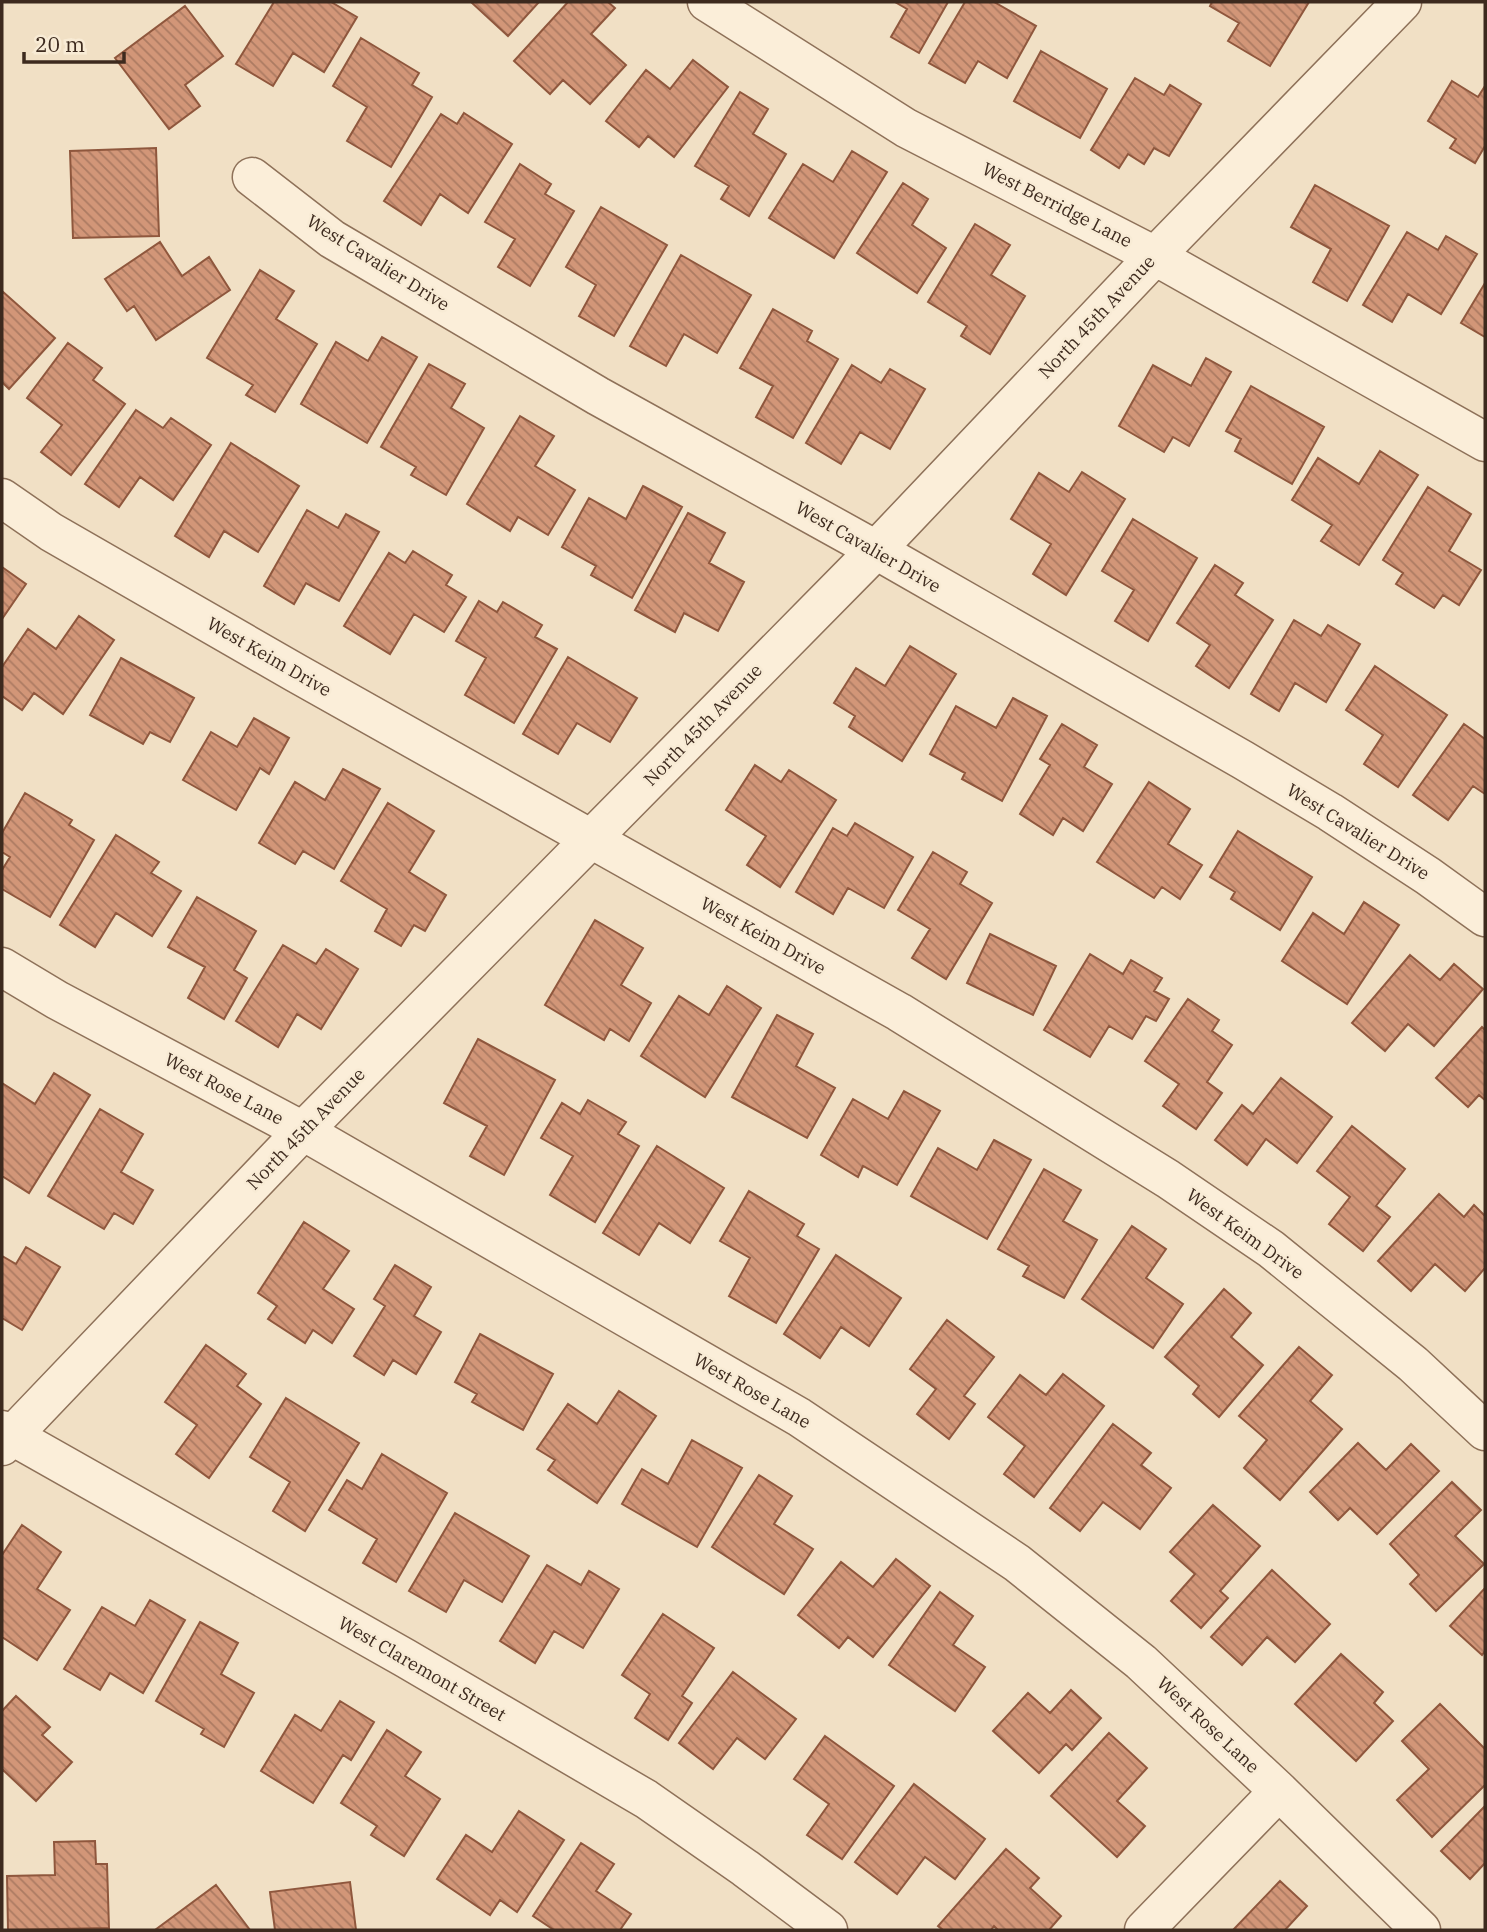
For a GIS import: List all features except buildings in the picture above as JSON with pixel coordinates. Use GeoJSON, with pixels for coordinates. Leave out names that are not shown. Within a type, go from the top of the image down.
{"type":"FeatureCollection","features":[{"type":"Feature","properties":{"kind":"street","name":"West Berridge Lane"},"geometry":{"type":"LineString","coordinates":[[707,2],[906,128],[1155,256],[1485,442]]}},
{"type":"Feature","properties":{"kind":"street","name":"North 45th Avenue"},"geometry":{"type":"LineString","coordinates":[[5,1437],[876,550],[1155,256],[1402,2]]}},
{"type":"Feature","properties":{"kind":"street","name":"West Cavalier Drive"},"geometry":{"type":"LineString","coordinates":[[252,177],[332,239],[598,396],[876,550],[1330,812],[1485,917]]}},
{"type":"Feature","properties":{"kind":"street","name":"West Keim Drive"},"geometry":{"type":"LineString","coordinates":[[2,498],[51,531],[591,840],[899,1012],[1168,1179],[1271,1249],[1413,1364],[1485,1431]]}},
{"type":"Feature","properties":{"kind":"street","name":"West Rose Lane"},"geometry":{"type":"LineString","coordinates":[[2,967],[57,1000],[303,1131],[799,1417],[1006,1556],[1140,1661],[1279,1791],[1420,1930]]}},
{"type":"Feature","properties":{"kind":"street","name":"West Claremont Street"},"geometry":{"type":"LineString","coordinates":[[5,1437],[405,1658],[646,1799],[828,1930]]}},
{"type":"Feature","properties":{"kind":"street"},"geometry":{"type":"LineString","coordinates":[[1144,1930],[1279,1791]]}}]}
